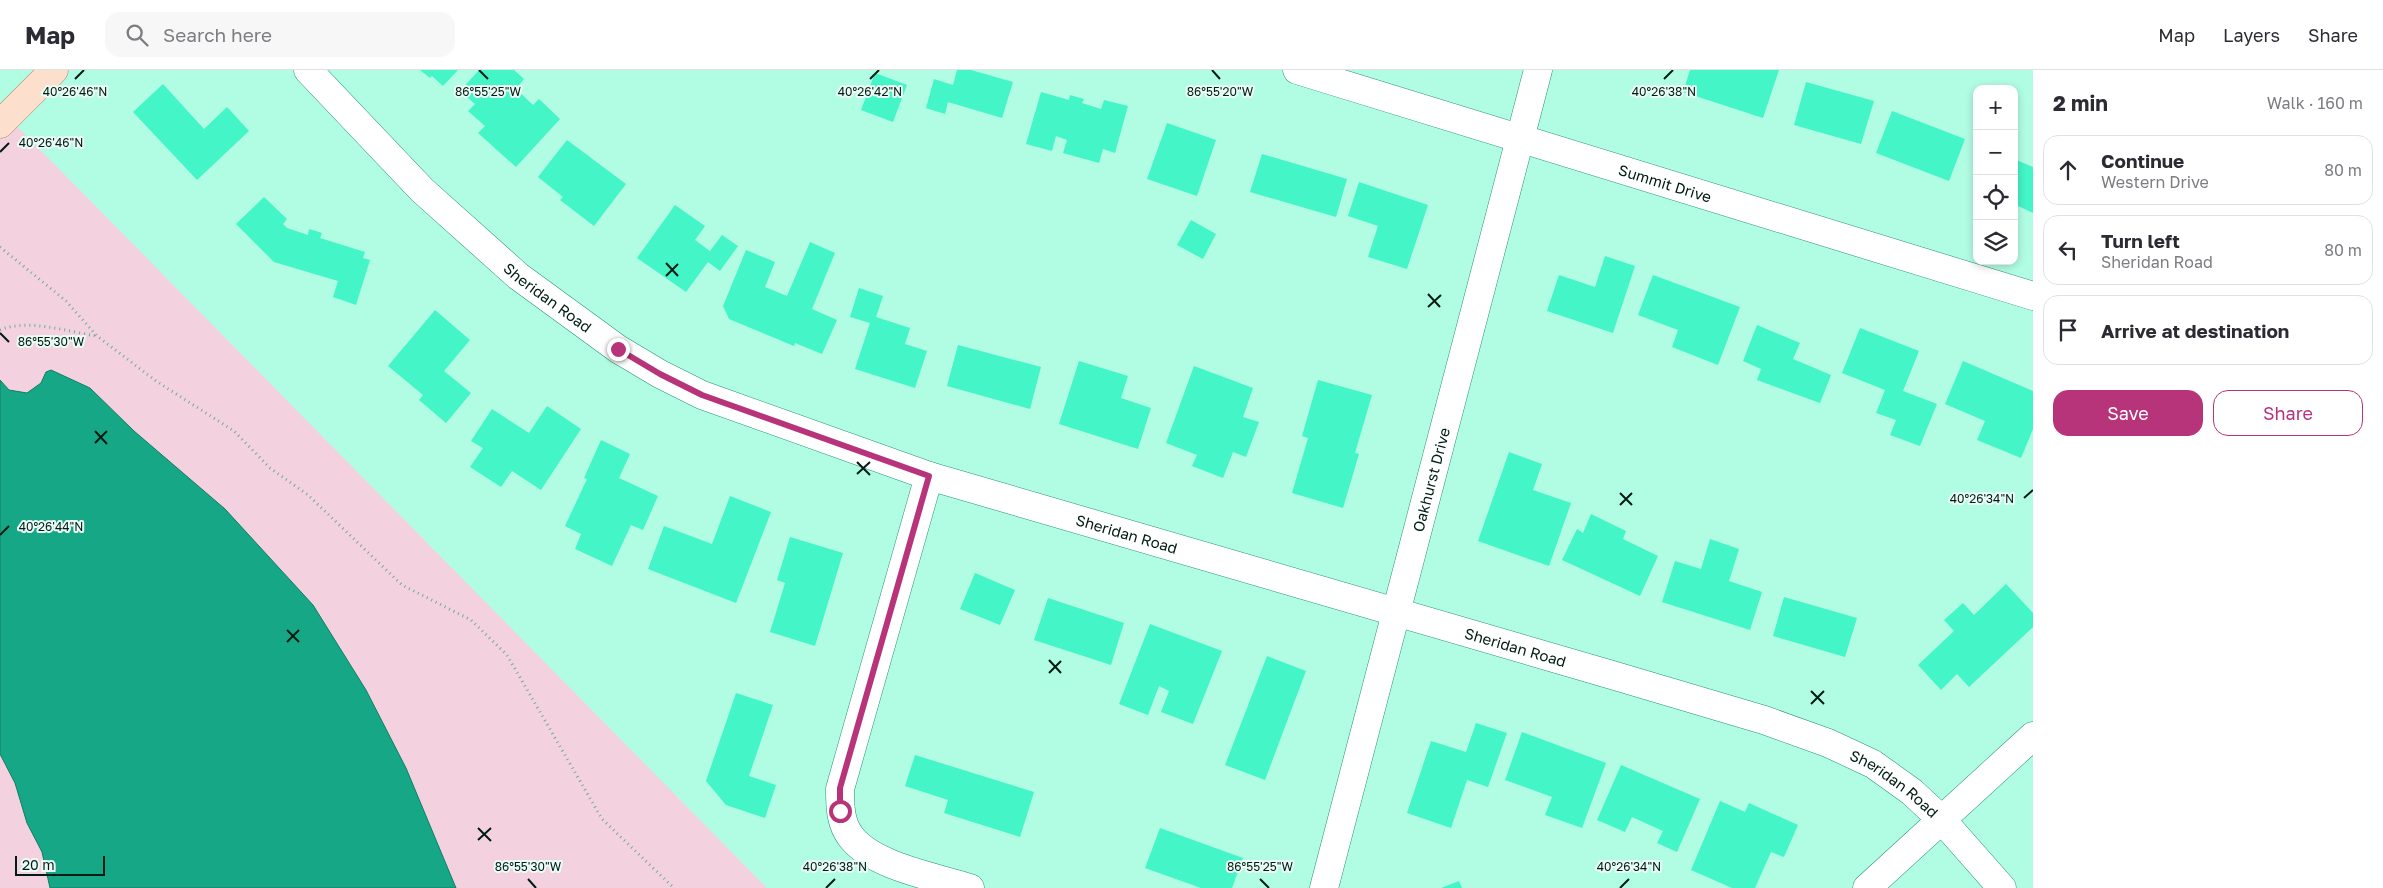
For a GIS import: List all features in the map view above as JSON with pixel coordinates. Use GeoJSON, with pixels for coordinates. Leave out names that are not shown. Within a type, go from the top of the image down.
{"type":"FeatureCollection","features":[{"type":"Feature","properties":{"kind":"main road"},"geometry":{"type":"LineString","coordinates":[[0,124],[54,70]]}},
{"type":"Feature","properties":{"kind":"street","name":"Sheridan Road"},"geometry":{"type":"LineString","coordinates":[[308,70],[422,190],[518,276],[618,349],[660,374],[702,395],[929,476],[1764,720],[1828,743],[1873,764],[1912,792],[1942,820],[2002,888]]}},
{"type":"Feature","properties":{"kind":"street","name":"Summit Drive"},"geometry":{"type":"LineString","coordinates":[[1297,70],[2033,296]]}},
{"type":"Feature","properties":{"kind":"street","name":"Oakhurst Drive"},"geometry":{"type":"LineString","coordinates":[[1324,888],[1398,614],[1538,70]]}},
{"type":"Feature","properties":{"kind":"street"},"geometry":{"type":"LineString","coordinates":[[929,476],[840,788],[840,811],[850,836],[867,853],[906,868],[970,888]]}},
{"type":"Feature","properties":{"kind":"street"},"geometry":{"type":"LineString","coordinates":[[1867,888],[2033,736]]}},
{"type":"Feature","properties":{"kind":"path"},"geometry":{"type":"LineString","coordinates":[[0,246],[66,301],[97,336],[156,381],[234,430],[270,468],[308,494],[402,585],[471,620],[507,656],[602,819],[674,888]]}},
{"type":"Feature","properties":{"kind":"path"},"geometry":{"type":"LineString","coordinates":[[0,330],[10,326],[32,326],[97,336]]}},
{"type":"Feature","properties":{"kind":"shaded area"},"geometry":{"type":"Polygon","coordinates":[[[0,109],[767,888],[0,888],[0,109]]]}},
{"type":"Feature","properties":{"kind":"shaded area"},"geometry":{"type":"Polygon","coordinates":[[[51,370],[90,388],[134,431],[225,509],[313,605],[366,690],[406,768],[456,888],[50,888],[42,852],[27,823],[15,783],[0,754],[0,380],[9,390],[27,393],[41,383],[46,372],[51,370]]]}},
{"type":"Feature","properties":{"kind":"building"},"geometry":{"type":"Polygon","coordinates":[[[420,70],[458,70],[443,86],[432,76],[430,78],[420,70]]]}},
{"type":"Feature","properties":{"kind":"building"},"geometry":{"type":"Polygon","coordinates":[[[479,70],[514,70],[524,79],[516,89],[533,105],[539,99],[560,119],[516,167],[478,133],[485,126],[468,111],[475,104],[460,91],[479,70]]]}},
{"type":"Feature","properties":{"kind":"building"},"geometry":{"type":"Polygon","coordinates":[[[957,70],[971,70],[1013,82],[1002,118],[948,102],[945,114],[926,108],[934,79],[953,85],[957,70]]]}},
{"type":"Feature","properties":{"kind":"building"},"geometry":{"type":"Polygon","coordinates":[[[1690,70],[1779,70],[1763,118],[1683,92],[1690,70]]]}},
{"type":"Feature","properties":{"kind":"building"},"geometry":{"type":"Polygon","coordinates":[[[875,73],[907,85],[893,122],[861,110],[875,73]]]}},
{"type":"Feature","properties":{"kind":"building"},"geometry":{"type":"Polygon","coordinates":[[[1806,82],[1874,101],[1861,144],[1794,125],[1806,82]]]}},
{"type":"Feature","properties":{"kind":"building"},"geometry":{"type":"Polygon","coordinates":[[[163,84],[204,129],[227,107],[249,131],[197,180],[133,112],[163,84]]]}},
{"type":"Feature","properties":{"kind":"building"},"geometry":{"type":"Polygon","coordinates":[[[1041,92],[1069,100],[1070,95],[1084,99],[1082,103],[1101,109],[1104,100],[1128,106],[1115,153],[1103,149],[1099,163],[1063,153],[1067,140],[1056,136],[1052,151],[1026,144],[1041,92]]]}},
{"type":"Feature","properties":{"kind":"building"},"geometry":{"type":"Polygon","coordinates":[[[1892,111],[1965,139],[1949,181],[1876,153],[1892,111]]]}},
{"type":"Feature","properties":{"kind":"building"},"geometry":{"type":"Polygon","coordinates":[[[1167,123],[1216,140],[1197,196],[1147,179],[1167,123]]]}},
{"type":"Feature","properties":{"kind":"building"},"geometry":{"type":"Polygon","coordinates":[[[567,140],[626,184],[594,226],[560,200],[563,197],[538,177],[567,140]]]}},
{"type":"Feature","properties":{"kind":"building"},"geometry":{"type":"Polygon","coordinates":[[[1262,154],[1347,179],[1336,217],[1250,192],[1262,154]]]}},
{"type":"Feature","properties":{"kind":"building"},"geometry":{"type":"Polygon","coordinates":[[[2018,161],[2033,167],[2033,213],[2018,206],[2018,161]]]}},
{"type":"Feature","properties":{"kind":"building"},"geometry":{"type":"Polygon","coordinates":[[[1359,182],[1428,205],[1407,269],[1368,257],[1378,226],[1348,216],[1359,182]]]}},
{"type":"Feature","properties":{"kind":"building"},"geometry":{"type":"Polygon","coordinates":[[[264,197],[287,219],[283,224],[287,228],[308,235],[309,229],[322,233],[320,238],[365,252],[363,258],[370,260],[356,305],[333,297],[338,281],[274,262],[236,224],[264,197]]]}},
{"type":"Feature","properties":{"kind":"building"},"geometry":{"type":"Polygon","coordinates":[[[675,205],[705,226],[695,240],[710,251],[722,235],[738,246],[720,271],[708,262],[686,292],[637,258],[675,205]]]}},
{"type":"Feature","properties":{"kind":"building"},"geometry":{"type":"Polygon","coordinates":[[[1191,220],[1216,234],[1203,259],[1177,245],[1191,220]]]}},
{"type":"Feature","properties":{"kind":"building"},"geometry":{"type":"Polygon","coordinates":[[[810,242],[835,253],[812,309],[837,320],[822,354],[795,343],[794,346],[729,319],[723,306],[746,250],[775,262],[765,287],[787,296],[810,242]]]}},
{"type":"Feature","properties":{"kind":"building"},"geometry":{"type":"Polygon","coordinates":[[[1605,256],[1635,266],[1613,333],[1547,311],[1559,275],[1595,287],[1605,256]]]}},
{"type":"Feature","properties":{"kind":"building"},"geometry":{"type":"Polygon","coordinates":[[[1653,275],[1740,307],[1718,365],[1672,347],[1678,330],[1638,315],[1653,275]]]}},
{"type":"Feature","properties":{"kind":"building"},"geometry":{"type":"Polygon","coordinates":[[[859,288],[883,296],[876,317],[910,328],[905,344],[927,351],[915,388],[855,369],[870,323],[850,317],[859,288]]]}},
{"type":"Feature","properties":{"kind":"building"},"geometry":{"type":"Polygon","coordinates":[[[435,310],[470,340],[444,371],[471,393],[446,423],[419,400],[423,395],[388,366],[435,310]]]}},
{"type":"Feature","properties":{"kind":"building"},"geometry":{"type":"Polygon","coordinates":[[[1757,325],[1800,343],[1793,359],[1831,375],[1820,403],[1757,380],[1761,369],[1743,361],[1757,325]]]}},
{"type":"Feature","properties":{"kind":"building"},"geometry":{"type":"Polygon","coordinates":[[[1860,328],[1919,351],[1903,391],[1937,404],[1920,446],[1890,435],[1896,420],[1876,413],[1885,390],[1842,373],[1860,328]]]}},
{"type":"Feature","properties":{"kind":"building"},"geometry":{"type":"Polygon","coordinates":[[[958,345],[1041,367],[1030,409],[947,386],[958,345]]]}},
{"type":"Feature","properties":{"kind":"building"},"geometry":{"type":"Polygon","coordinates":[[[1079,361],[1128,376],[1121,398],[1151,408],[1138,449],[1059,424],[1079,361]]]}},
{"type":"Feature","properties":{"kind":"building"},"geometry":{"type":"Polygon","coordinates":[[[1963,361],[2033,391],[2033,429],[2021,458],[1977,440],[1985,421],[1945,404],[1963,361]]]}},
{"type":"Feature","properties":{"kind":"building"},"geometry":{"type":"Polygon","coordinates":[[[1194,366],[1253,388],[1243,417],[1259,422],[1246,457],[1233,452],[1223,478],[1192,466],[1197,455],[1166,443],[1194,366]]]}},
{"type":"Feature","properties":{"kind":"building"},"geometry":{"type":"Polygon","coordinates":[[[1318,380],[1372,395],[1355,453],[1359,454],[1343,508],[1292,493],[1308,438],[1302,436],[1318,380]]]}},
{"type":"Feature","properties":{"kind":"building"},"geometry":{"type":"Polygon","coordinates":[[[547,406],[581,429],[541,490],[512,471],[501,487],[470,467],[483,448],[471,441],[492,409],[529,433],[547,406]]]}},
{"type":"Feature","properties":{"kind":"building"},"geometry":{"type":"Polygon","coordinates":[[[601,440],[630,454],[619,478],[658,496],[643,530],[631,525],[612,566],[575,549],[581,534],[565,526],[587,479],[584,478],[601,440]]]}},
{"type":"Feature","properties":{"kind":"building"},"geometry":{"type":"Polygon","coordinates":[[[1509,452],[1542,464],[1533,490],[1571,503],[1549,566],[1478,541],[1509,452]]]}},
{"type":"Feature","properties":{"kind":"building"},"geometry":{"type":"Polygon","coordinates":[[[730,496],[771,512],[736,603],[648,569],[664,526],[712,544],[730,496]]]}},
{"type":"Feature","properties":{"kind":"building"},"geometry":{"type":"Polygon","coordinates":[[[1591,514],[1626,531],[1623,539],[1658,556],[1640,596],[1562,560],[1577,529],[1583,533],[1591,514]]]}},
{"type":"Feature","properties":{"kind":"building"},"geometry":{"type":"Polygon","coordinates":[[[790,537],[843,553],[815,646],[770,632],[785,583],[777,580],[790,537]]]}},
{"type":"Feature","properties":{"kind":"building"},"geometry":{"type":"Polygon","coordinates":[[[1710,539],[1739,549],[1729,581],[1762,592],[1750,630],[1662,602],[1675,561],[1701,569],[1710,539]]]}},
{"type":"Feature","properties":{"kind":"building"},"geometry":{"type":"Polygon","coordinates":[[[975,573],[1015,590],[1000,625],[960,609],[975,573]]]}},
{"type":"Feature","properties":{"kind":"building"},"geometry":{"type":"Polygon","coordinates":[[[2006,584],[2033,613],[2033,627],[1969,687],[1957,674],[1941,690],[1918,665],[1954,631],[1944,620],[1963,603],[1974,615],[2006,584]]]}},
{"type":"Feature","properties":{"kind":"building"},"geometry":{"type":"Polygon","coordinates":[[[1784,597],[1857,618],[1845,657],[1773,636],[1784,597]]]}},
{"type":"Feature","properties":{"kind":"building"},"geometry":{"type":"Polygon","coordinates":[[[1048,598],[1124,623],[1111,665],[1034,640],[1048,598]]]}},
{"type":"Feature","properties":{"kind":"building"},"geometry":{"type":"Polygon","coordinates":[[[1150,624],[1222,651],[1193,724],[1161,712],[1169,691],[1159,686],[1148,715],[1119,704],[1150,624]]]}},
{"type":"Feature","properties":{"kind":"building"},"geometry":{"type":"Polygon","coordinates":[[[1267,656],[1306,671],[1265,780],[1225,765],[1267,656]]]}},
{"type":"Feature","properties":{"kind":"building"},"geometry":{"type":"Polygon","coordinates":[[[736,693],[773,705],[749,776],[776,785],[765,818],[726,805],[706,781],[736,693]]]}},
{"type":"Feature","properties":{"kind":"building"},"geometry":{"type":"Polygon","coordinates":[[[1476,723],[1507,733],[1488,787],[1467,780],[1451,828],[1407,813],[1431,741],[1466,752],[1476,723]]]}},
{"type":"Feature","properties":{"kind":"building"},"geometry":{"type":"Polygon","coordinates":[[[1522,732],[1606,763],[1582,828],[1545,815],[1552,797],[1505,780],[1522,732]]]}},
{"type":"Feature","properties":{"kind":"building"},"geometry":{"type":"Polygon","coordinates":[[[915,755],[1034,792],[1020,837],[944,813],[948,800],[905,786],[915,755]]]}},
{"type":"Feature","properties":{"kind":"building"},"geometry":{"type":"Polygon","coordinates":[[[1621,765],[1700,799],[1677,852],[1657,843],[1663,831],[1632,817],[1625,832],[1597,820],[1621,765]]]}},
{"type":"Feature","properties":{"kind":"building"},"geometry":{"type":"Polygon","coordinates":[[[1720,801],[1745,812],[1749,803],[1798,825],[1784,857],[1771,852],[1755,888],[1732,888],[1691,870],[1720,801]]]}},
{"type":"Feature","properties":{"kind":"building"},"geometry":{"type":"Polygon","coordinates":[[[1160,828],[1243,858],[1232,888],[1201,888],[1145,868],[1160,828]]]}},
{"type":"Feature","properties":{"kind":"building"},"geometry":{"type":"Polygon","coordinates":[[[1459,881],[1462,888],[1441,888],[1459,881]]]}},
{"type":"Feature","properties":{"kind":"route"},"geometry":{"type":"LineString","coordinates":[[618,349],[660,374],[702,395],[929,476],[840,788],[840,811]]}}]}
